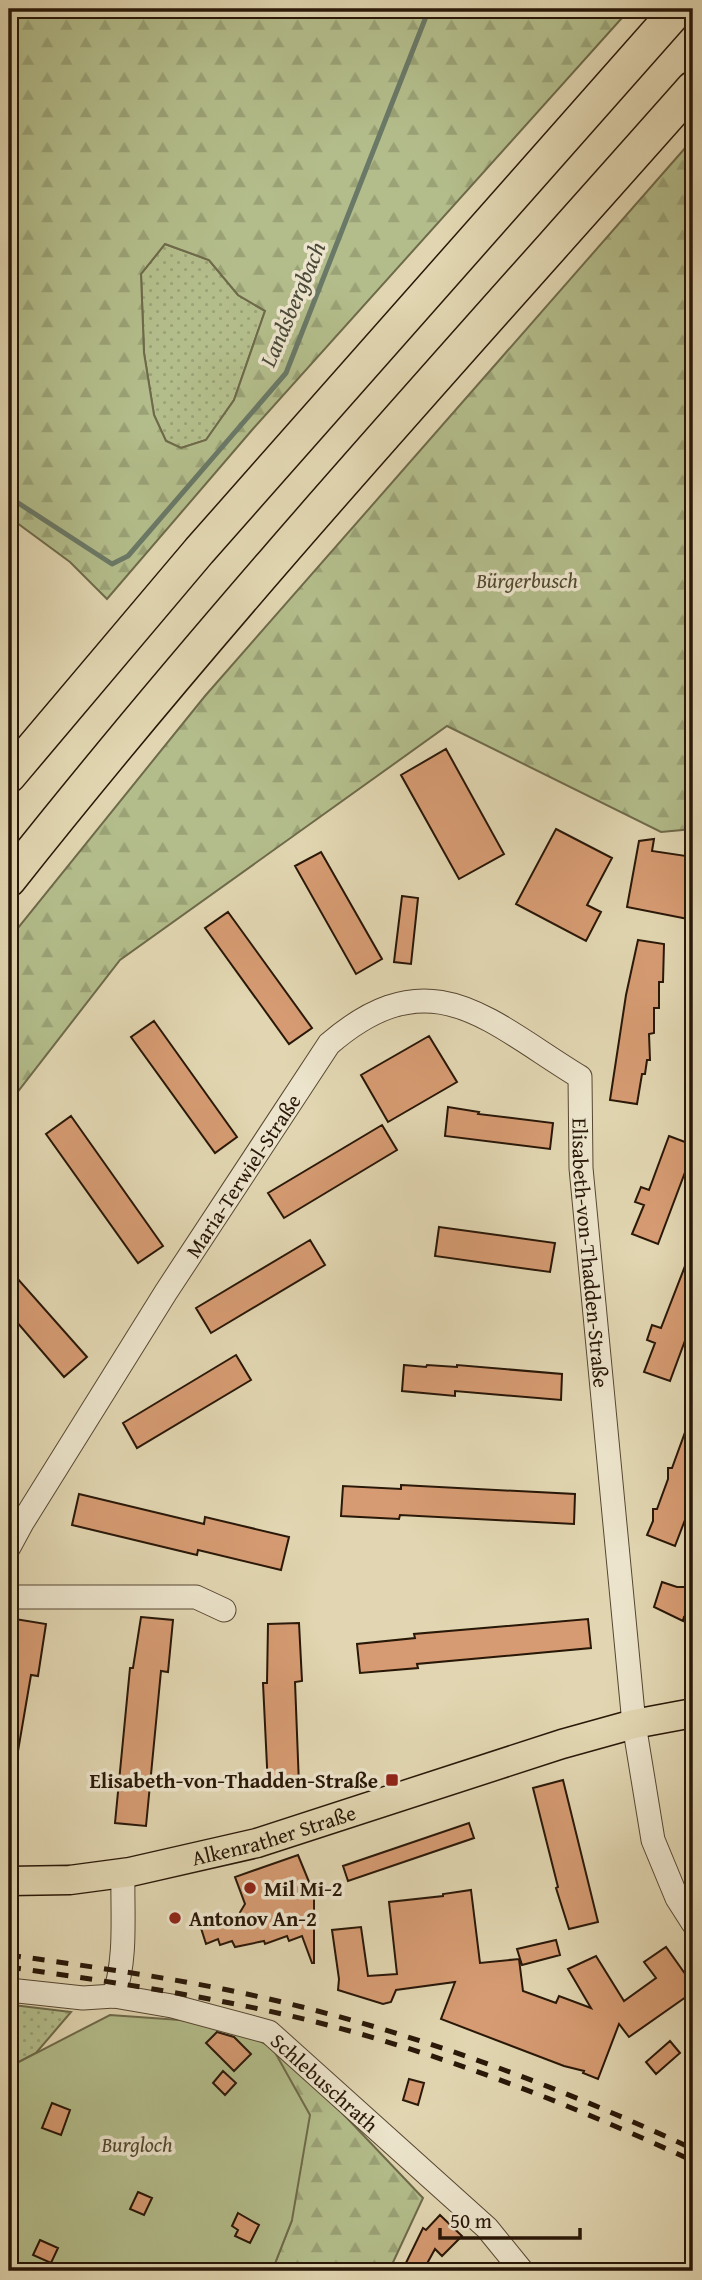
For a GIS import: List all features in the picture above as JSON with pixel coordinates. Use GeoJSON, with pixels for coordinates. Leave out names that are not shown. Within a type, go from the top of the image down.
{"type":"FeatureCollection","features":[{"type":"Feature","properties":{"kind":"highway"},"geometry":{"type":"LineString","coordinates":[[9,776],[199,551],[678,9]]}},
{"type":"Feature","properties":{"kind":"highway"},"geometry":{"type":"LineString","coordinates":[[9,880],[194,652],[693,88]]}},
{"type":"Feature","properties":{"kind":"main road","name":"Alkenrather Straße"},"geometry":{"type":"LineString","coordinates":[[9,1881],[70,1880],[123,1873],[257,1843],[527,1755],[634,1724],[693,1713]]}},
{"type":"Feature","properties":{"kind":"street","name":"Maria-Terwiel-Straße"},"geometry":{"type":"LineString","coordinates":[[9,1547],[166,1292],[329,1044],[369,1016],[402,1003],[433,1000],[453,1004],[501,1024],[580,1076]]}},
{"type":"Feature","properties":{"kind":"street","name":"Elisabeth-von-Thadden-Straße"},"geometry":{"type":"LineString","coordinates":[[580,1076],[581,1168],[634,1724],[653,1840],[677,1898],[693,1923]]}},
{"type":"Feature","properties":{"kind":"street"},"geometry":{"type":"LineString","coordinates":[[9,1597],[195,1597],[223,1610]]}},
{"type":"Feature","properties":{"kind":"street"},"geometry":{"type":"LineString","coordinates":[[114,1996],[122,1949],[123,1873]]}},
{"type":"Feature","properties":{"kind":"street","name":"Schlebuschrath"},"geometry":{"type":"LineString","coordinates":[[9,1990],[83,1998],[114,1996],[172,2006],[269,2032],[487,2228],[522,2271]]}},
{"type":"Feature","properties":{"kind":"green space"},"geometry":{"type":"Polygon","coordinates":[[[9,9],[630,9],[252,430],[107,599],[70,562],[9,517],[9,9]],[[165,244],[141,274],[144,353],[154,415],[166,441],[181,448],[206,440],[234,400],[265,311],[238,295],[209,260],[165,244]]]}},
{"type":"Feature","properties":{"kind":"green space","name":"Bürgerbusch"},"geometry":{"type":"Polygon","coordinates":[[[693,139],[693,829],[661,832],[447,726],[120,960],[9,1103],[9,939],[205,696],[693,139]]]}},
{"type":"Feature","properties":{"kind":"green space"},"geometry":{"type":"Polygon","coordinates":[[[165,244],[209,260],[238,295],[265,311],[234,400],[206,440],[181,448],[166,441],[154,415],[144,353],[141,274],[165,244]]]}},
{"type":"Feature","properties":{"kind":"green space"},"geometry":{"type":"Polygon","coordinates":[[[13,2005],[71,2012],[36,2053],[9,2067],[9,2010],[13,2005]]]}},
{"type":"Feature","properties":{"kind":"green space","name":"Burgloch"},"geometry":{"type":"Polygon","coordinates":[[[110,2015],[222,2023],[272,2047],[310,2115],[292,2220],[272,2271],[9,2271],[9,2067],[110,2015]]]}},
{"type":"Feature","properties":{"kind":"green space"},"geometry":{"type":"Polygon","coordinates":[[[272,2047],[288,2056],[423,2198],[389,2271],[272,2271],[292,2220],[272,2047]]]}},
{"type":"Feature","properties":{"kind":"building"},"geometry":{"type":"Polygon","coordinates":[[[446,749],[504,854],[459,879],[401,775],[446,749]]]}},
{"type":"Feature","properties":{"kind":"building"},"geometry":{"type":"Polygon","coordinates":[[[556,829],[612,858],[587,905],[601,912],[586,941],[516,904],[556,829]]]}},
{"type":"Feature","properties":{"kind":"building"},"geometry":{"type":"Polygon","coordinates":[[[654,839],[652,851],[693,857],[693,920],[627,907],[639,841],[654,839]]]}},
{"type":"Feature","properties":{"kind":"building"},"geometry":{"type":"Polygon","coordinates":[[[321,852],[382,959],[356,974],[295,866],[321,852]]]}},
{"type":"Feature","properties":{"kind":"building"},"geometry":{"type":"Polygon","coordinates":[[[402,896],[418,898],[411,964],[394,962],[402,896]]]}},
{"type":"Feature","properties":{"kind":"building"},"geometry":{"type":"Polygon","coordinates":[[[228,912],[312,1028],[289,1044],[205,928],[228,912]]]}},
{"type":"Feature","properties":{"kind":"building"},"geometry":{"type":"Polygon","coordinates":[[[638,940],[664,944],[659,1008],[654,1008],[654,1033],[649,1034],[650,1060],[647,1060],[645,1074],[642,1074],[637,1104],[610,1100],[626,995],[638,940]]]}},
{"type":"Feature","properties":{"kind":"building"},"geometry":{"type":"Polygon","coordinates":[[[154,1021],[237,1137],[215,1153],[131,1037],[154,1021]]]}},
{"type":"Feature","properties":{"kind":"building"},"geometry":{"type":"Polygon","coordinates":[[[429,1036],[457,1082],[388,1122],[361,1075],[429,1036]]]}},
{"type":"Feature","properties":{"kind":"building"},"geometry":{"type":"Polygon","coordinates":[[[448,1107],[479,1112],[478,1114],[553,1123],[550,1149],[445,1136],[448,1107]]]}},
{"type":"Feature","properties":{"kind":"building"},"geometry":{"type":"Polygon","coordinates":[[[71,1116],[163,1246],[138,1263],[46,1134],[71,1116]]]}},
{"type":"Feature","properties":{"kind":"building"},"geometry":{"type":"Polygon","coordinates":[[[382,1125],[397,1150],[284,1218],[268,1193],[382,1125]]]}},
{"type":"Feature","properties":{"kind":"building"},"geometry":{"type":"Polygon","coordinates":[[[669,1136],[693,1145],[693,1151],[658,1244],[632,1234],[644,1205],[635,1202],[641,1187],[649,1190],[669,1136]]]}},
{"type":"Feature","properties":{"kind":"building"},"geometry":{"type":"Polygon","coordinates":[[[439,1227],[555,1243],[550,1272],[435,1256],[439,1227]]]}},
{"type":"Feature","properties":{"kind":"building"},"geometry":{"type":"Polygon","coordinates":[[[310,1240],[325,1265],[211,1333],[196,1308],[310,1240]]]}},
{"type":"Feature","properties":{"kind":"building"},"geometry":{"type":"Polygon","coordinates":[[[692,1248],[693,1319],[670,1381],[644,1372],[655,1343],[647,1340],[652,1325],[661,1328],[692,1248]]]}},
{"type":"Feature","properties":{"kind":"building"},"geometry":{"type":"Polygon","coordinates":[[[9,1269],[87,1357],[64,1377],[9,1313],[9,1269]]]}},
{"type":"Feature","properties":{"kind":"building"},"geometry":{"type":"Polygon","coordinates":[[[236,1355],[251,1380],[137,1448],[123,1423],[236,1355]]]}},
{"type":"Feature","properties":{"kind":"building"},"geometry":{"type":"Polygon","coordinates":[[[404,1365],[457,1365],[562,1374],[561,1400],[455,1391],[455,1396],[402,1391],[404,1365]]]}},
{"type":"Feature","properties":{"kind":"building"},"geometry":{"type":"Polygon","coordinates":[[[691,1416],[693,1499],[675,1546],[647,1535],[653,1521],[653,1509],[657,1509],[668,1479],[668,1468],[672,1468],[691,1416]]]}},
{"type":"Feature","properties":{"kind":"building"},"geometry":{"type":"Polygon","coordinates":[[[401,1485],[575,1494],[574,1524],[400,1515],[399,1519],[341,1516],[343,1486],[401,1489],[401,1485]]]}},
{"type":"Feature","properties":{"kind":"building"},"geometry":{"type":"Polygon","coordinates":[[[79,1494],[204,1524],[205,1517],[289,1537],[281,1570],[198,1550],[197,1555],[72,1525],[79,1494]]]}},
{"type":"Feature","properties":{"kind":"building"},"geometry":{"type":"Polygon","coordinates":[[[662,1582],[677,1587],[689,1587],[688,1591],[693,1592],[693,1620],[684,1617],[683,1621],[654,1607],[662,1582]]]}},
{"type":"Feature","properties":{"kind":"building"},"geometry":{"type":"Polygon","coordinates":[[[141,1617],[173,1620],[168,1672],[161,1671],[146,1826],[115,1823],[130,1668],[133,1668],[141,1617]]]}},
{"type":"Feature","properties":{"kind":"building"},"geometry":{"type":"Polygon","coordinates":[[[15,1619],[46,1624],[38,1676],[31,1675],[17,1757],[9,1756],[9,1638],[12,1638],[15,1619]]]}},
{"type":"Feature","properties":{"kind":"building"},"geometry":{"type":"Polygon","coordinates":[[[588,1619],[591,1648],[417,1664],[418,1668],[360,1673],[357,1644],[415,1638],[414,1634],[588,1619]]]}},
{"type":"Feature","properties":{"kind":"building"},"geometry":{"type":"Polygon","coordinates":[[[299,1623],[302,1681],[295,1682],[299,1785],[268,1787],[263,1683],[267,1683],[268,1624],[299,1623]]]}},
{"type":"Feature","properties":{"kind":"building"},"geometry":{"type":"Polygon","coordinates":[[[563,1780],[598,1922],[569,1929],[556,1888],[558,1887],[533,1788],[563,1780]]]}},
{"type":"Feature","properties":{"kind":"building"},"geometry":{"type":"Polygon","coordinates":[[[469,1823],[474,1838],[348,1881],[343,1866],[469,1823]]]}},
{"type":"Feature","properties":{"kind":"building"},"geometry":{"type":"Polygon","coordinates":[[[298,1855],[314,1894],[314,1963],[302,1936],[289,1941],[287,1936],[265,1944],[264,1941],[235,1947],[232,1941],[220,1945],[218,1939],[206,1944],[201,1928],[239,1914],[245,1904],[235,1877],[298,1855]]]}},
{"type":"Feature","properties":{"kind":"building"},"geometry":{"type":"Polygon","coordinates":[[[471,1890],[480,1963],[519,1959],[523,1991],[556,2003],[559,1996],[591,2008],[568,1969],[596,1956],[624,2001],[656,1978],[644,1962],[666,1947],[693,1985],[693,1992],[629,2037],[619,2024],[598,2079],[583,2073],[584,2071],[564,2066],[441,2019],[455,1982],[396,1990],[391,2002],[383,2004],[338,1990],[332,1930],[361,1927],[368,1976],[397,1974],[389,1902],[471,1890]]]}},
{"type":"Feature","properties":{"kind":"building"},"geometry":{"type":"Polygon","coordinates":[[[556,1940],[560,1955],[522,1965],[517,1949],[556,1940]]]}},
{"type":"Feature","properties":{"kind":"building"},"geometry":{"type":"Polygon","coordinates":[[[217,2032],[234,2037],[251,2054],[234,2071],[206,2043],[217,2032]]]}},
{"type":"Feature","properties":{"kind":"building"},"geometry":{"type":"Polygon","coordinates":[[[670,2041],[680,2053],[656,2074],[646,2062],[670,2041]]]}},
{"type":"Feature","properties":{"kind":"building"},"geometry":{"type":"Polygon","coordinates":[[[223,2071],[236,2083],[225,2095],[213,2083],[223,2071]]]}},
{"type":"Feature","properties":{"kind":"building"},"geometry":{"type":"Polygon","coordinates":[[[409,2079],[424,2083],[418,2105],[403,2100],[409,2079]]]}},
{"type":"Feature","properties":{"kind":"building"},"geometry":{"type":"Polygon","coordinates":[[[52,2103],[70,2110],[61,2135],[42,2128],[52,2103]]]}},
{"type":"Feature","properties":{"kind":"building"},"geometry":{"type":"Polygon","coordinates":[[[138,2192],[152,2198],[144,2215],[130,2209],[138,2192]]]}},
{"type":"Feature","properties":{"kind":"building"},"geometry":{"type":"Polygon","coordinates":[[[238,2213],[259,2225],[250,2243],[235,2236],[238,2230],[232,2226],[238,2213]]]}},
{"type":"Feature","properties":{"kind":"building"},"geometry":{"type":"Polygon","coordinates":[[[440,2215],[462,2236],[442,2256],[435,2249],[423,2271],[402,2271],[423,2228],[426,2230],[440,2215]]]}},
{"type":"Feature","properties":{"kind":"building"},"geometry":{"type":"Polygon","coordinates":[[[40,2240],[58,2248],[51,2263],[33,2255],[40,2240]]]}},
{"type":"Feature","properties":{"kind":"waterway","name":"Landsbergbach"},"geometry":{"type":"LineString","coordinates":[[9,497],[112,564],[128,556],[286,373],[429,9]]}},
{"type":"Feature","properties":{"kind":"railway"},"geometry":{"type":"LineString","coordinates":[[9,1955],[223,1989],[344,2018],[521,2076],[693,2149]]}},
{"type":"Feature","properties":{"kind":"railway"},"geometry":{"type":"LineString","coordinates":[[9,1967],[202,1998],[278,2013],[365,2035],[508,2083],[693,2161]]}},
{"type":"Feature","properties":{"kind":"place","name":"Elisabeth-von-Thadden-Straße"},"geometry":{"type":"Point","coordinates":[392,1780]}},
{"type":"Feature","properties":{"kind":"place","name":"Mil Mi-2"},"geometry":{"type":"Point","coordinates":[250,1888]}},
{"type":"Feature","properties":{"kind":"place","name":"Antonov An-2"},"geometry":{"type":"Point","coordinates":[175,1918]}}]}
